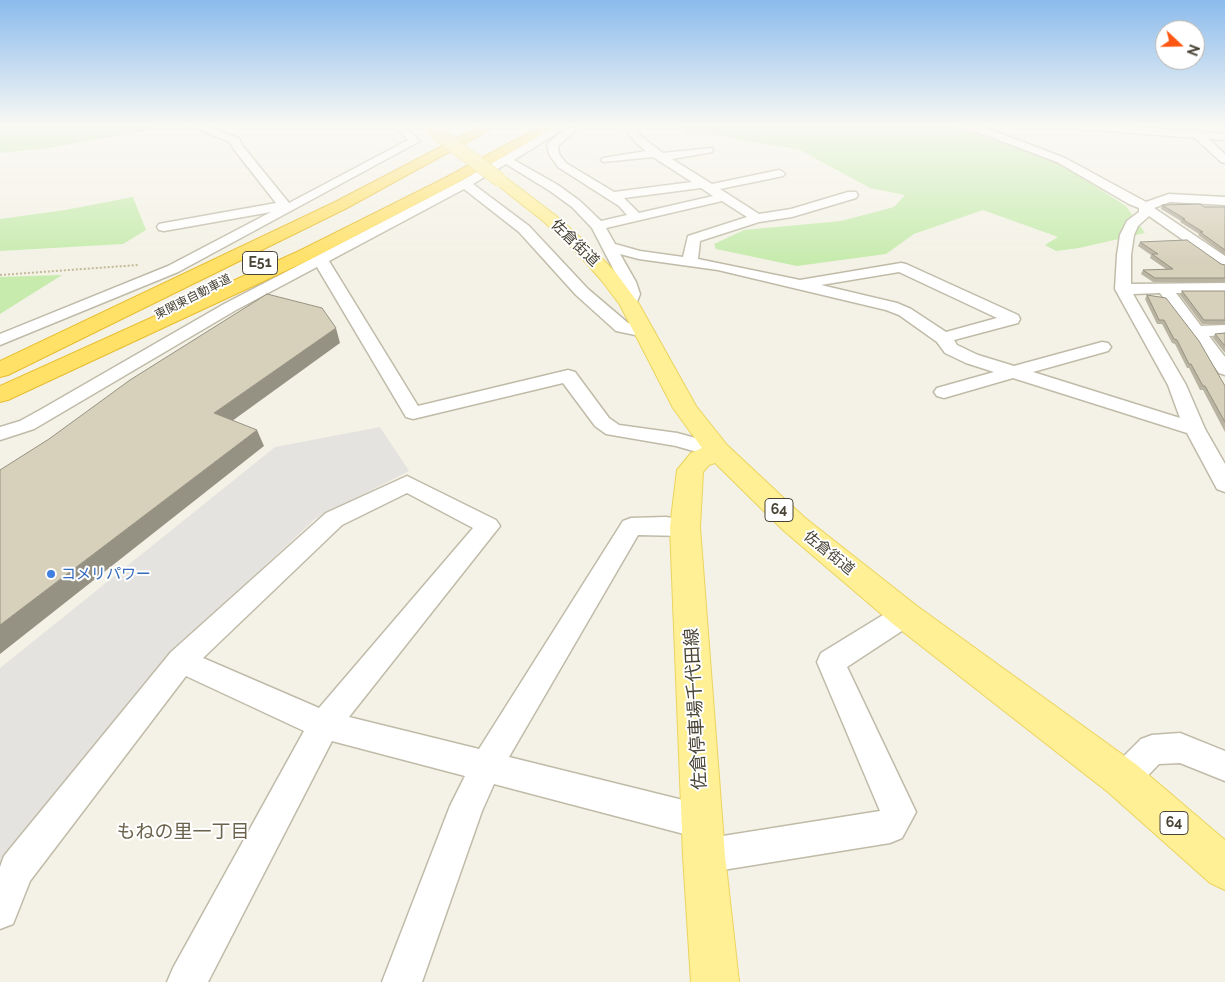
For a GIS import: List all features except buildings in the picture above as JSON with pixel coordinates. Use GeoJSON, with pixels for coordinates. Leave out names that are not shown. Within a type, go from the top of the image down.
{"type":"FeatureCollection","features":[{"type":"Feature","properties":{"kind":"highway"},"geometry":{"type":"LineString","coordinates":[[0,369],[246,243],[379,171]]}},
{"type":"Feature","properties":{"kind":"highway","name":"東関東自動車道"},"geometry":{"type":"LineString","coordinates":[[0,369],[411,171]]}},
{"type":"Feature","properties":{"kind":"highway","name":"東関東自動車道"},"geometry":{"type":"LineString","coordinates":[[0,394],[364,209],[428,171]]}},
{"type":"Feature","properties":{"kind":"highway"},"geometry":{"type":"LineString","coordinates":[[0,394],[305,255],[469,171]]}},
{"type":"Feature","properties":{"kind":"main road","name":"佐倉街道"},"geometry":{"type":"LineString","coordinates":[[504,171],[549,218],[585,250],[609,277],[629,304],[685,408],[718,451],[794,524],[905,615],[1123,779],[1225,868]]}},
{"type":"Feature","properties":{"kind":"main road","name":"佐倉停車場千代田線"},"geometry":{"type":"LineString","coordinates":[[715,982],[684,527],[690,470],[700,459],[718,451]]}},
{"type":"Feature","properties":{"kind":"street"},"geometry":{"type":"LineString","coordinates":[[257,171],[285,207]]}},
{"type":"Feature","properties":{"kind":"street"},"geometry":{"type":"LineString","coordinates":[[0,340],[186,263],[285,207],[356,171]]}},
{"type":"Feature","properties":{"kind":"street"},"geometry":{"type":"LineString","coordinates":[[0,434],[27,425],[230,307],[320,259],[465,184],[501,171]]}},
{"type":"Feature","properties":{"kind":"street"},"geometry":{"type":"LineString","coordinates":[[505,171],[554,188],[576,204],[598,226],[628,282],[632,294],[629,304]]}},
{"type":"Feature","properties":{"kind":"street"},"geometry":{"type":"LineString","coordinates":[[571,171],[623,203],[636,217]]}},
{"type":"Feature","properties":{"kind":"street"},"geometry":{"type":"LineString","coordinates":[[683,171],[757,218]]}},
{"type":"Feature","properties":{"kind":"street"},"geometry":{"type":"LineString","coordinates":[[1083,171],[1146,207],[1225,263]]}},
{"type":"Feature","properties":{"kind":"street"},"geometry":{"type":"LineString","coordinates":[[612,196],[706,186],[779,174]]}},
{"type":"Feature","properties":{"kind":"street"},"geometry":{"type":"LineString","coordinates":[[465,184],[524,229],[582,292],[622,327],[645,332]]}},
{"type":"Feature","properties":{"kind":"street"},"geometry":{"type":"LineString","coordinates":[[690,262],[693,239],[757,218],[792,213],[852,195]]}},
{"type":"Feature","properties":{"kind":"street"},"geometry":{"type":"LineString","coordinates":[[598,226],[723,197]]}},
{"type":"Feature","properties":{"kind":"street"},"geometry":{"type":"LineString","coordinates":[[1146,207],[1169,198],[1225,201]]}},
{"type":"Feature","properties":{"kind":"street"},"geometry":{"type":"LineString","coordinates":[[1199,199],[1225,215]]}},
{"type":"Feature","properties":{"kind":"street"},"geometry":{"type":"LineString","coordinates":[[164,227],[285,207]]}},
{"type":"Feature","properties":{"kind":"street"},"geometry":{"type":"LineString","coordinates":[[1146,207],[1145,213],[1128,229],[1124,255],[1123,290],[1177,385],[1195,429],[1225,484]]}},
{"type":"Feature","properties":{"kind":"street"},"geometry":{"type":"LineString","coordinates":[[610,247],[640,255],[718,266],[890,306],[905,312],[943,338],[951,349],[972,359],[1195,429]]}},
{"type":"Feature","properties":{"kind":"street"},"geometry":{"type":"LineString","coordinates":[[320,259],[413,413],[568,376],[602,422],[613,430],[677,440],[718,451]]}},
{"type":"Feature","properties":{"kind":"street"},"geometry":{"type":"LineString","coordinates":[[795,285],[901,267],[1012,320],[943,338]]}},
{"type":"Feature","properties":{"kind":"street"},"geometry":{"type":"LineString","coordinates":[[1123,290],[1225,288]]}},
{"type":"Feature","properties":{"kind":"street"},"geometry":{"type":"LineString","coordinates":[[1165,289],[1225,369]]}},
{"type":"Feature","properties":{"kind":"street"},"geometry":{"type":"LineString","coordinates":[[1197,331],[1225,330]]}},
{"type":"Feature","properties":{"kind":"street"},"geometry":{"type":"LineString","coordinates":[[944,392],[1102,347]]}},
{"type":"Feature","properties":{"kind":"street"},"geometry":{"type":"LineString","coordinates":[[0,911],[17,869],[181,662],[334,519],[406,484],[488,526],[324,725],[187,982]]}},
{"type":"Feature","properties":{"kind":"street"},"geometry":{"type":"LineString","coordinates":[[402,982],[467,806],[486,767],[630,528],[684,527]]}},
{"type":"Feature","properties":{"kind":"street"},"geometry":{"type":"LineString","coordinates":[[181,662],[324,725],[486,767],[704,839],[890,826],[900,812],[831,662],[905,615]]}},
{"type":"Feature","properties":{"kind":"street"},"geometry":{"type":"LineString","coordinates":[[1123,779],[1152,750],[1180,748],[1225,766]]}},
{"type":"Feature","properties":{"kind":"path"},"geometry":{"type":"LineString","coordinates":[[0,275],[186,263]]}},
{"type":"Feature","properties":{"kind":"green space"},"geometry":{"type":"Polygon","coordinates":[[[838,171],[1071,171],[1126,206],[1145,233],[1079,248],[1056,251],[1045,245],[1058,237],[983,210],[914,234],[886,254],[797,266],[716,249],[714,244],[744,230],[841,221],[894,207],[905,195],[870,188],[838,171]]]}},
{"type":"Feature","properties":{"kind":"green space"},"geometry":{"type":"Polygon","coordinates":[[[133,197],[146,230],[123,244],[0,251],[0,219],[65,210],[133,197]]]}},
{"type":"Feature","properties":{"kind":"green space"},"geometry":{"type":"Polygon","coordinates":[[[62,275],[0,314],[0,277],[62,275]]]}},
{"type":"Feature","properties":{"kind":"shaded area"},"geometry":{"type":"Polygon","coordinates":[[[380,427],[409,471],[315,519],[164,661],[0,863],[0,668],[275,447],[380,427]]]}},
{"type":"Feature","properties":{"kind":"place","name":"コメリパワー"},"geometry":{"type":"Point","coordinates":[51,574]}},
{"type":"Feature","properties":{"kind":"district","name":"もねの里一丁目"},"geometry":{"type":"Point","coordinates":[183,832]}}]}
